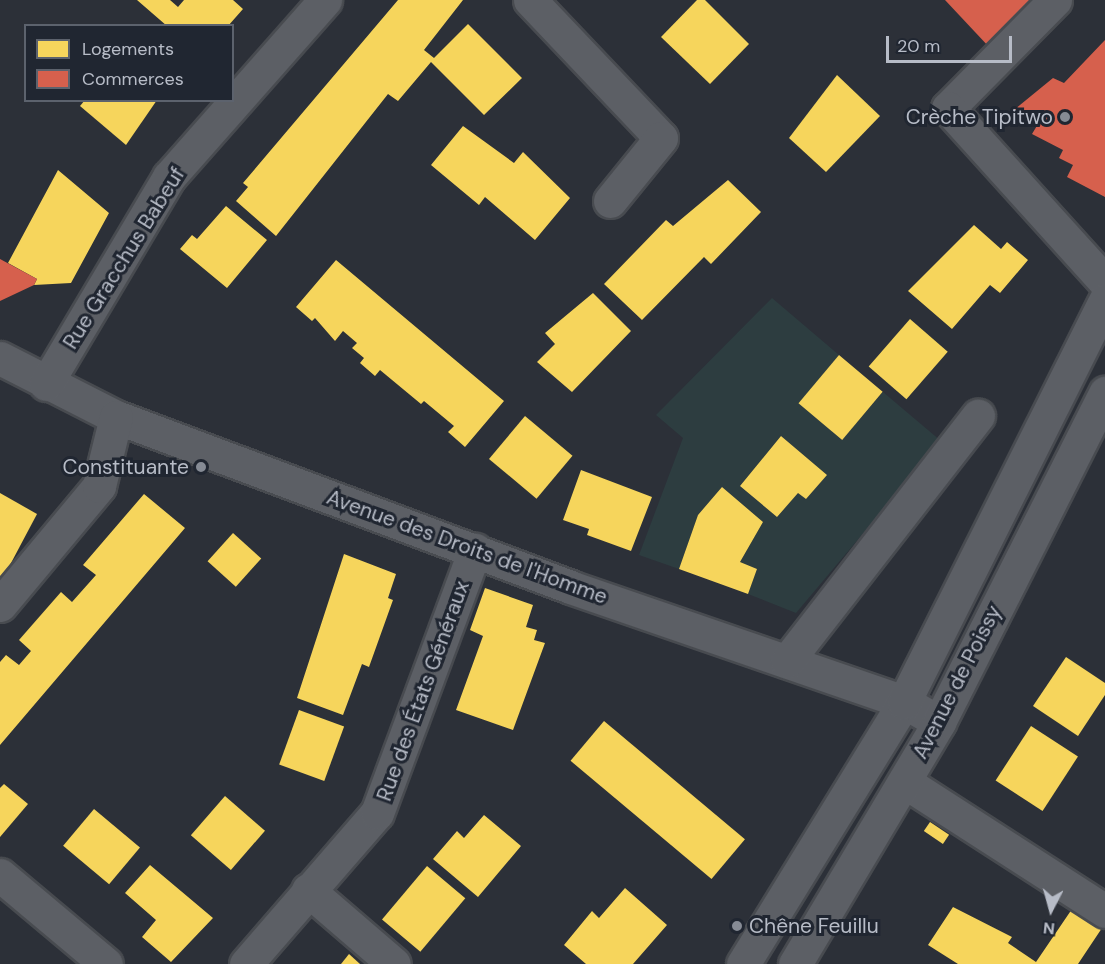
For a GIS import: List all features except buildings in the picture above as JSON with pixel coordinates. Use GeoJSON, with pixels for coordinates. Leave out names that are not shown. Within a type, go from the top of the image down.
{"type":"FeatureCollection","features":[{"type":"Feature","properties":{"kind":"street","name":"Rue Gracchus Babeuf"},"geometry":{"type":"LineString","coordinates":[[46,384],[169,177],[325,0]]}},
{"type":"Feature","properties":{"kind":"street"},"geometry":{"type":"LineString","coordinates":[[530,0],[661,138],[610,201]]}},
{"type":"Feature","properties":{"kind":"street"},"geometry":{"type":"LineString","coordinates":[[1055,0],[948,108],[1101,286]]}},
{"type":"Feature","properties":{"kind":"street","name":"Avenue de Poissy"},"geometry":{"type":"LineString","coordinates":[[743,964],[904,702],[1009,492],[1101,286]]}},
{"type":"Feature","properties":{"kind":"street","name":"Avenue des Droits de l'Homme"},"geometry":{"type":"LineString","coordinates":[[0,358],[46,384],[116,417],[475,550],[904,702],[939,722]]}},
{"type":"Feature","properties":{"kind":"street","name":"Avenue de Poissy"},"geometry":{"type":"LineString","coordinates":[[795,964],[939,722],[1105,393]]}},
{"type":"Feature","properties":{"kind":"street"},"geometry":{"type":"LineString","coordinates":[[786,661],[978,416]]}},
{"type":"Feature","properties":{"kind":"street"},"geometry":{"type":"LineString","coordinates":[[0,605],[99,486],[116,417]]}},
{"type":"Feature","properties":{"kind":"street","name":"Rue des États Généraux"},"geometry":{"type":"LineString","coordinates":[[246,964],[377,813],[475,550]]}},
{"type":"Feature","properties":{"kind":"street"},"geometry":{"type":"LineString","coordinates":[[905,782],[1105,911]]}},
{"type":"Feature","properties":{"kind":"street"},"geometry":{"type":"LineString","coordinates":[[0,875],[106,964]]}},
{"type":"Feature","properties":{"kind":"street"},"geometry":{"type":"LineString","coordinates":[[308,890],[394,964]]}},
{"type":"Feature","properties":{"kind":"shaded area"},"geometry":{"type":"Polygon","coordinates":[[[772,298],[839,355],[799,403],[842,440],[883,392],[941,441],[796,613],[748,594],[757,569],[740,562],[763,522],[722,487],[698,515],[679,569],[639,555],[683,438],[656,415],[772,298]],[[781,436],[740,486],[777,517],[798,493],[806,499],[827,475],[781,436]]]}},
{"type":"Feature","properties":{"kind":"place","name":"Crèche Tipitwo"},"geometry":{"type":"Point","coordinates":[1065,117]}},
{"type":"Feature","properties":{"kind":"place","name":"Constituante"},"geometry":{"type":"Point","coordinates":[201,467]}},
{"type":"Feature","properties":{"kind":"place","name":"Chêne Feuillu"},"geometry":{"type":"Point","coordinates":[737,926]}}]}
